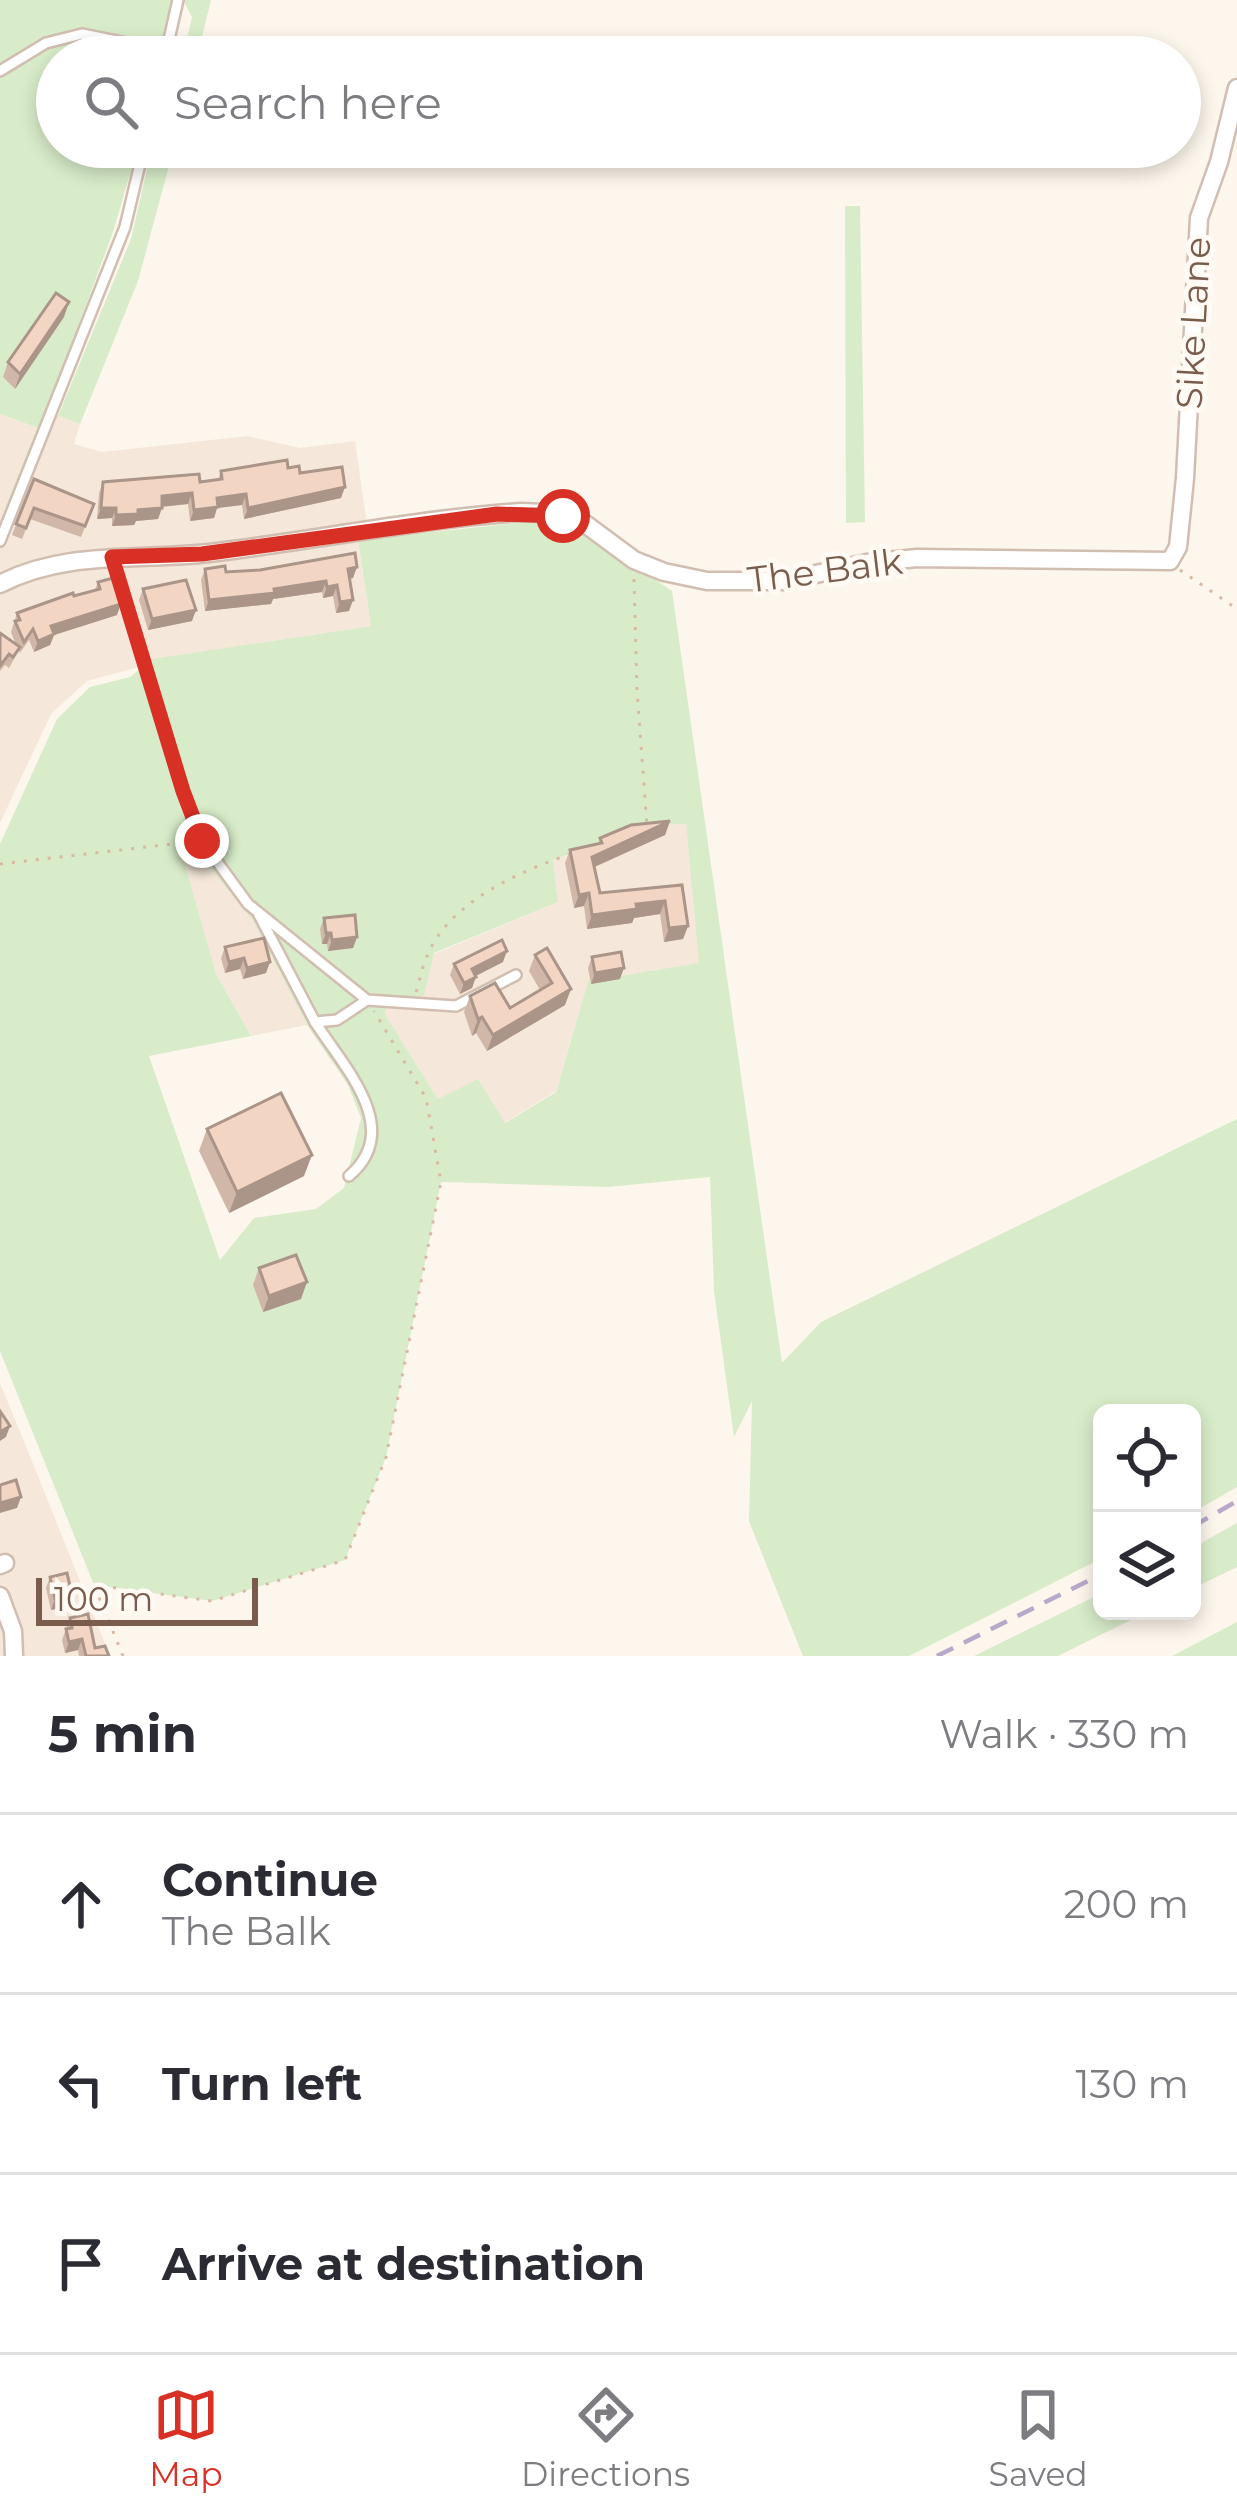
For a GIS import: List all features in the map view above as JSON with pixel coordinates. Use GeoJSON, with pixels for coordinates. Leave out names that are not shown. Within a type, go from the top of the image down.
{"type":"FeatureCollection","features":[{"type":"Feature","properties":{"kind":"street","name":"Sike Lane"},"geometry":{"type":"LineString","coordinates":[[1170,561],[1178,547],[1185,478],[1199,218],[1237,88]]}},
{"type":"Feature","properties":{"kind":"street","name":"The Balk"},"geometry":{"type":"LineString","coordinates":[[2,577],[112,557],[202,554],[521,512],[584,523],[634,560],[707,581],[758,583],[916,558],[1170,561]]}},
{"type":"Feature","properties":{"kind":"street"},"geometry":{"type":"LineString","coordinates":[[0,1596],[13,1630],[14,1656]]}},
{"type":"Feature","properties":{"kind":"lane"},"geometry":{"type":"LineString","coordinates":[[170,36],[178,0]]}},
{"type":"Feature","properties":{"kind":"lane"},"geometry":{"type":"LineString","coordinates":[[0,70],[36,49]]}},
{"type":"Feature","properties":{"kind":"lane"},"geometry":{"type":"LineString","coordinates":[[0,541],[125,227],[139,168]]}},
{"type":"Feature","properties":{"kind":"lane"},"geometry":{"type":"LineString","coordinates":[[112,557],[202,841],[257,911],[314,1022],[355,1081],[370,1117],[368,1154],[349,1176]]}},
{"type":"Feature","properties":{"kind":"lane"},"geometry":{"type":"LineString","coordinates":[[257,911],[367,1000],[464,1004],[516,975]]}},
{"type":"Feature","properties":{"kind":"lane"},"geometry":{"type":"LineString","coordinates":[[314,1022],[337,1020],[367,1000]]}},
{"type":"Feature","properties":{"kind":"path"},"geometry":{"type":"LineString","coordinates":[[630,832],[649,825],[637,690],[634,560]]}},
{"type":"Feature","properties":{"kind":"path"},"geometry":{"type":"LineString","coordinates":[[1170,561],[1237,609]]}},
{"type":"Feature","properties":{"kind":"path"},"geometry":{"type":"LineString","coordinates":[[0,864],[202,841]]}},
{"type":"Feature","properties":{"kind":"path"},"geometry":{"type":"LineString","coordinates":[[412,1005],[428,952],[457,916],[500,883],[572,853]]}},
{"type":"Feature","properties":{"kind":"path"},"geometry":{"type":"LineString","coordinates":[[123,1656],[94,1585],[212,1601],[344,1560],[386,1457],[441,1182],[426,1098],[367,1000]]}},
{"type":"Feature","properties":{"kind":"shaded area"},"geometry":{"type":"Polygon","coordinates":[[[0,414],[39,429],[58,416],[80,424],[74,444],[102,452],[247,436],[300,448],[355,441],[369,539],[358,541],[371,626],[153,659],[87,681],[51,714],[0,823],[0,414]]]}},
{"type":"Feature","properties":{"kind":"shaded area"},"geometry":{"type":"Polygon","coordinates":[[[686,824],[700,963],[588,981],[556,1091],[504,1123],[438,1099],[385,1014],[389,913],[434,954],[558,902],[553,860],[649,825],[686,824]]]}},
{"type":"Feature","properties":{"kind":"shaded area"},"geometry":{"type":"Polygon","coordinates":[[[201,856],[252,919],[307,1025],[251,1036],[216,974],[182,857],[201,856]]]}},
{"type":"Feature","properties":{"kind":"shaded area"},"geometry":{"type":"Polygon","coordinates":[[[0,1383],[34,1466],[110,1656],[0,1656],[0,1383]]]}},
{"type":"Feature","properties":{"kind":"green space"},"geometry":{"type":"Polygon","coordinates":[[[0,0],[178,0],[170,36],[36,36],[36,168],[132,168],[40,429],[0,414],[0,0]]]}},
{"type":"Feature","properties":{"kind":"green space"},"geometry":{"type":"Polygon","coordinates":[[[183,0],[211,0],[202,36],[188,36],[192,17],[183,0]]]}},
{"type":"Feature","properties":{"kind":"green space"},"geometry":{"type":"Polygon","coordinates":[[[147,168],[168,168],[138,281],[80,424],[58,416],[131,239],[147,168]]]}},
{"type":"Feature","properties":{"kind":"green space"},"geometry":{"type":"Polygon","coordinates":[[[845,206],[860,206],[865,522],[846,523],[845,206]]]}},
{"type":"Feature","properties":{"kind":"green space"},"geometry":{"type":"Polygon","coordinates":[[[546,520],[581,530],[672,591],[782,1363],[821,1322],[1237,1119],[1237,1487],[1201,1508],[1201,1404],[1093,1404],[1093,1563],[909,1656],[803,1656],[749,1521],[752,1401],[734,1437],[714,1291],[710,1177],[608,1187],[441,1182],[386,1457],[345,1560],[212,1601],[94,1585],[0,1351],[0,844],[57,719],[90,687],[130,677],[152,659],[371,626],[358,540],[546,520]],[[686,824],[649,825],[553,860],[558,902],[434,953],[424,996],[387,996],[385,1014],[438,1099],[478,1079],[505,1123],[556,1092],[588,981],[699,963],[686,824]],[[200,856],[183,858],[216,974],[251,1036],[149,1056],[220,1260],[254,1218],[316,1209],[344,1188],[361,1118],[348,1085],[307,1025],[252,919],[200,856]]]}},
{"type":"Feature","properties":{"kind":"green space"},"geometry":{"type":"Polygon","coordinates":[[[1237,1523],[1237,1567],[1201,1585],[1201,1543],[1237,1523]]]}},
{"type":"Feature","properties":{"kind":"green space"},"geometry":{"type":"Polygon","coordinates":[[[1093,1597],[1093,1620],[1131,1620],[1058,1656],[974,1656],[1093,1597]]]}},
{"type":"Feature","properties":{"kind":"green space"},"geometry":{"type":"Polygon","coordinates":[[[1237,1622],[1237,1656],[1172,1656],[1237,1622]]]}},
{"type":"Feature","properties":{"kind":"building"},"geometry":{"type":"Polygon","coordinates":[[[56,293],[69,302],[20,374],[8,362],[56,293]]]}},
{"type":"Feature","properties":{"kind":"building"},"geometry":{"type":"Polygon","coordinates":[[[287,460],[288,468],[299,466],[300,473],[342,467],[345,487],[248,508],[246,494],[217,498],[218,507],[194,510],[192,493],[162,496],[162,508],[138,510],[138,514],[116,515],[116,508],[101,508],[103,482],[199,474],[200,482],[222,479],[221,471],[287,460]]]}},
{"type":"Feature","properties":{"kind":"building"},"geometry":{"type":"Polygon","coordinates":[[[34,479],[94,504],[85,526],[34,508],[26,528],[16,524],[34,479]]]}},
{"type":"Feature","properties":{"kind":"building"},"geometry":{"type":"Polygon","coordinates":[[[355,553],[357,567],[348,569],[353,600],[340,602],[337,585],[327,587],[326,581],[274,589],[275,593],[209,600],[205,569],[260,570],[355,553]]]}},
{"type":"Feature","properties":{"kind":"building"},"geometry":{"type":"Polygon","coordinates":[[[113,578],[121,604],[51,626],[54,634],[38,641],[33,629],[24,642],[15,621],[20,620],[17,613],[73,593],[100,589],[98,582],[113,578]]]}},
{"type":"Feature","properties":{"kind":"building"},"geometry":{"type":"Polygon","coordinates":[[[186,580],[196,610],[152,619],[143,589],[186,580]]]}},
{"type":"Feature","properties":{"kind":"building"},"geometry":{"type":"Polygon","coordinates":[[[0,633],[20,647],[0,666],[0,633]]]}},
{"type":"Feature","properties":{"kind":"building"},"geometry":{"type":"Polygon","coordinates":[[[670,821],[592,857],[600,893],[682,885],[688,926],[669,928],[665,901],[592,915],[589,893],[579,895],[570,850],[602,843],[600,838],[631,825],[670,821]]]}},
{"type":"Feature","properties":{"kind":"building"},"geometry":{"type":"Polygon","coordinates":[[[355,915],[357,937],[332,940],[331,933],[326,933],[324,918],[355,915]]]}},
{"type":"Feature","properties":{"kind":"building"},"geometry":{"type":"Polygon","coordinates":[[[264,938],[270,962],[247,968],[244,958],[229,962],[225,947],[264,938]]]}},
{"type":"Feature","properties":{"kind":"building"},"geometry":{"type":"Polygon","coordinates":[[[502,940],[507,951],[472,969],[476,977],[464,983],[454,964],[502,940]]]}},
{"type":"Feature","properties":{"kind":"building"},"geometry":{"type":"Polygon","coordinates":[[[547,948],[571,989],[493,1035],[482,1017],[478,1019],[470,996],[495,983],[510,1008],[552,983],[535,955],[547,948]]]}},
{"type":"Feature","properties":{"kind":"building"},"geometry":{"type":"Polygon","coordinates":[[[621,952],[624,968],[595,973],[592,957],[621,952]]]}},
{"type":"Feature","properties":{"kind":"building"},"geometry":{"type":"Polygon","coordinates":[[[281,1093],[312,1155],[237,1192],[207,1129],[281,1093]]]}},
{"type":"Feature","properties":{"kind":"building"},"geometry":{"type":"Polygon","coordinates":[[[296,1255],[307,1282],[269,1296],[259,1268],[296,1255]]]}},
{"type":"Feature","properties":{"kind":"building"},"geometry":{"type":"Polygon","coordinates":[[[0,1411],[10,1426],[0,1432],[0,1411]]]}},
{"type":"Feature","properties":{"kind":"building"},"geometry":{"type":"Polygon","coordinates":[[[16,1480],[21,1497],[0,1503],[0,1485],[16,1480]]]}},
{"type":"Feature","properties":{"kind":"building"},"geometry":{"type":"Polygon","coordinates":[[[67,1573],[72,1595],[55,1599],[50,1577],[67,1573]]]}},
{"type":"Feature","properties":{"kind":"building"},"geometry":{"type":"Polygon","coordinates":[[[88,1614],[95,1648],[105,1646],[109,1656],[86,1656],[82,1639],[69,1642],[70,1618],[88,1614]]]}},
{"type":"Feature","properties":{"kind":"railway"},"geometry":{"type":"LineString","coordinates":[[1201,1522],[1237,1501]]}},
{"type":"Feature","properties":{"kind":"railway"},"geometry":{"type":"LineString","coordinates":[[937,1656],[1093,1578]]}},
{"type":"Feature","properties":{"kind":"route"},"geometry":{"type":"LineString","coordinates":[[202,841],[112,557],[202,554],[497,514],[563,516]]}}]}
